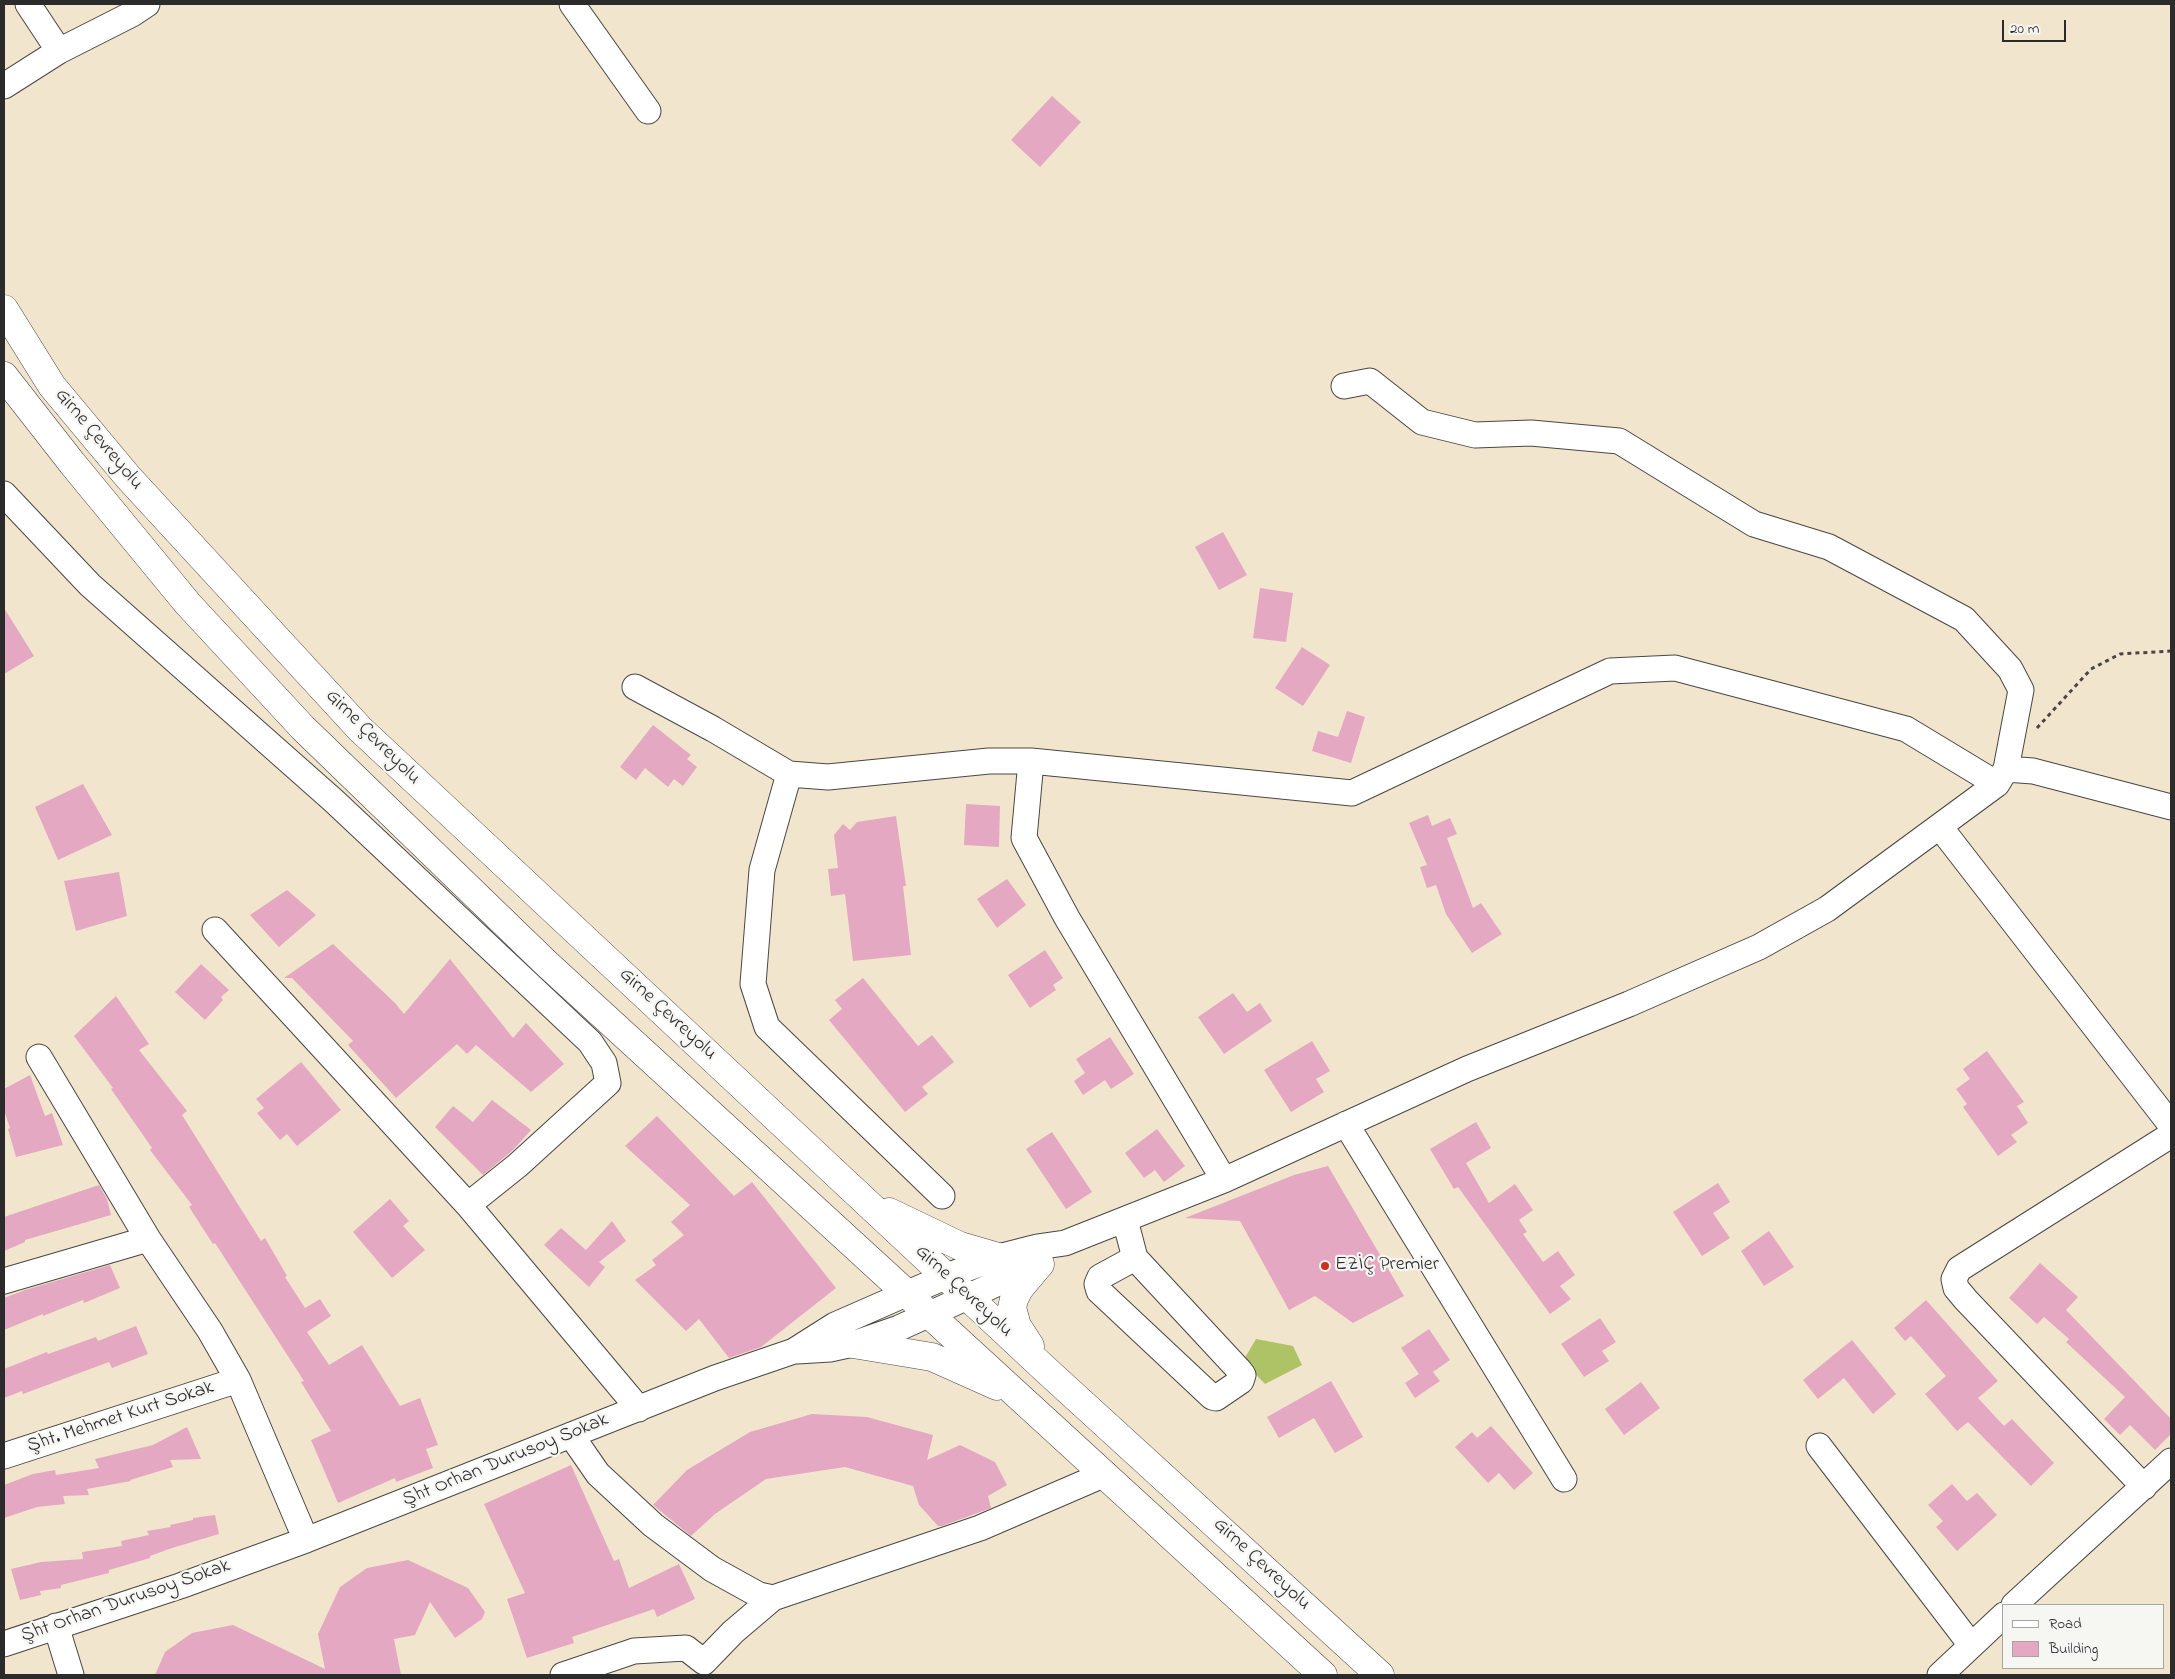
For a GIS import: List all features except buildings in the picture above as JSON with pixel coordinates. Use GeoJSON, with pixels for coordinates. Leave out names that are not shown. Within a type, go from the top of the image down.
{"type":"FeatureCollection","features":[{"type":"Feature","properties":{"kind":"highway","name":"Girne Çevreyolu"},"geometry":{"type":"LineString","coordinates":[[4,309],[52,386],[128,478],[360,729],[1046,1370],[1380,1675]]}},
{"type":"Feature","properties":{"kind":"highway","name":"Girne Çevreyolu"},"geometry":{"type":"LineString","coordinates":[[4,376],[72,463],[188,604],[303,728],[547,964],[1022,1397],[1323,1675]]}},
{"type":"Feature","properties":{"kind":"highway"},"geometry":{"type":"LineString","coordinates":[[863,1199],[960,1246],[998,1257]]}},
{"type":"Feature","properties":{"kind":"highway"},"geometry":{"type":"LineString","coordinates":[[1040,1264],[1019,1289],[1012,1308],[1017,1326],[1046,1370]]}},
{"type":"Feature","properties":{"kind":"highway"},"geometry":{"type":"LineString","coordinates":[[853,1344],[932,1356],[1022,1397]]}},
{"type":"Feature","properties":{"kind":"street"},"geometry":{"type":"LineString","coordinates":[[28,4],[59,51]]}},
{"type":"Feature","properties":{"kind":"street"},"geometry":{"type":"LineString","coordinates":[[4,86],[59,51],[132,14],[147,4]]}},
{"type":"Feature","properties":{"kind":"street"},"geometry":{"type":"LineString","coordinates":[[572,4],[648,111]]}},
{"type":"Feature","properties":{"kind":"street"},"geometry":{"type":"LineString","coordinates":[[1344,386],[1370,380],[1422,422],[1475,435],[1531,433],[1619,440],[1754,524],[1829,547],[1964,619],[2010,669],[2021,690],[2002,777]]}},
{"type":"Feature","properties":{"kind":"street"},"geometry":{"type":"LineString","coordinates":[[4,494],[90,585],[334,801],[590,1042],[604,1063],[608,1083],[518,1165],[468,1205]]}},
{"type":"Feature","properties":{"kind":"street"},"geometry":{"type":"LineString","coordinates":[[635,687],[713,729],[789,774],[828,778],[989,761],[1031,761],[1352,793],[1610,670],[1675,668],[1906,729],[2002,777]]}},
{"type":"Feature","properties":{"kind":"street"},"geometry":{"type":"LineString","coordinates":[[1031,761],[1024,838],[1067,918],[1224,1180]]}},
{"type":"Feature","properties":{"kind":"street"},"geometry":{"type":"LineString","coordinates":[[794,1351],[830,1349],[853,1344],[931,1314],[1040,1264],[1065,1243],[1224,1180],[1467,1069],[1629,1004],[1759,947],[1827,909],[1940,827],[2002,777],[2033,771],[2171,806]]}},
{"type":"Feature","properties":{"kind":"street"},"geometry":{"type":"LineString","coordinates":[[789,774],[762,870],[753,984],[767,1027],[942,1196]]}},
{"type":"Feature","properties":{"kind":"street"},"geometry":{"type":"LineString","coordinates":[[1940,827],[2171,1125]]}},
{"type":"Feature","properties":{"kind":"street"},"geometry":{"type":"LineString","coordinates":[[215,930],[468,1205],[639,1408]]}},
{"type":"Feature","properties":{"kind":"street"},"geometry":{"type":"LineString","coordinates":[[39,1057],[148,1239],[210,1330],[238,1380],[306,1540]]}},
{"type":"Feature","properties":{"kind":"street"},"geometry":{"type":"LineString","coordinates":[[1346,1124],[1564,1479]]}},
{"type":"Feature","properties":{"kind":"street"},"geometry":{"type":"LineString","coordinates":[[2144,1487],[1961,1294],[1956,1288],[1954,1279],[1959,1269],[2171,1135]]}},
{"type":"Feature","properties":{"kind":"street"},"geometry":{"type":"LineString","coordinates":[[1125,1220],[1135,1258],[1240,1370],[1243,1376],[1241,1381],[1216,1398],[1212,1397],[1099,1291],[1097,1284],[1100,1278],[1135,1258]]}},
{"type":"Feature","properties":{"kind":"street"},"geometry":{"type":"LineString","coordinates":[[4,1281],[148,1239]]}},
{"type":"Feature","properties":{"kind":"street","name":"Şht Orhan Durusoy Sokak"},"geometry":{"type":"LineString","coordinates":[[4,1644],[180,1586],[306,1540],[715,1378],[794,1351],[835,1325],[947,1276],[998,1257],[1037,1247],[1065,1243]]}},
{"type":"Feature","properties":{"kind":"street","name":"Şht. Mehmet Kurt Sokak"},"geometry":{"type":"LineString","coordinates":[[4,1456],[238,1380]]}},
{"type":"Feature","properties":{"kind":"street"},"geometry":{"type":"LineString","coordinates":[[571,1435],[598,1474],[652,1525],[712,1569],[759,1595],[773,1598]]}},
{"type":"Feature","properties":{"kind":"street"},"geometry":{"type":"LineString","coordinates":[[1819,1446],[1971,1645]]}},
{"type":"Feature","properties":{"kind":"street"},"geometry":{"type":"LineString","coordinates":[[2015,1604],[2171,1461]]}},
{"type":"Feature","properties":{"kind":"street"},"geometry":{"type":"LineString","coordinates":[[563,1675],[634,1651],[686,1648],[706,1669],[733,1632],[773,1598],[980,1528],[1105,1474]]}},
{"type":"Feature","properties":{"kind":"street"},"geometry":{"type":"LineString","coordinates":[[1940,1675],[2002,1617]]}},
{"type":"Feature","properties":{"kind":"street"},"geometry":{"type":"LineString","coordinates":[[56,1626],[72,1675]]}},
{"type":"Feature","properties":{"kind":"path"},"geometry":{"type":"LineString","coordinates":[[2036,730],[2091,670],[2120,654],[2171,651]]}},
{"type":"Feature","properties":{"kind":"green space"},"geometry":{"type":"Polygon","coordinates":[[[1256,1339],[1293,1346],[1302,1365],[1265,1384],[1243,1361],[1256,1339]]]}},
{"type":"Feature","properties":{"kind":"place","name":"EZİÇ Premier"},"geometry":{"type":"Point","coordinates":[1325,1266]}}]}
